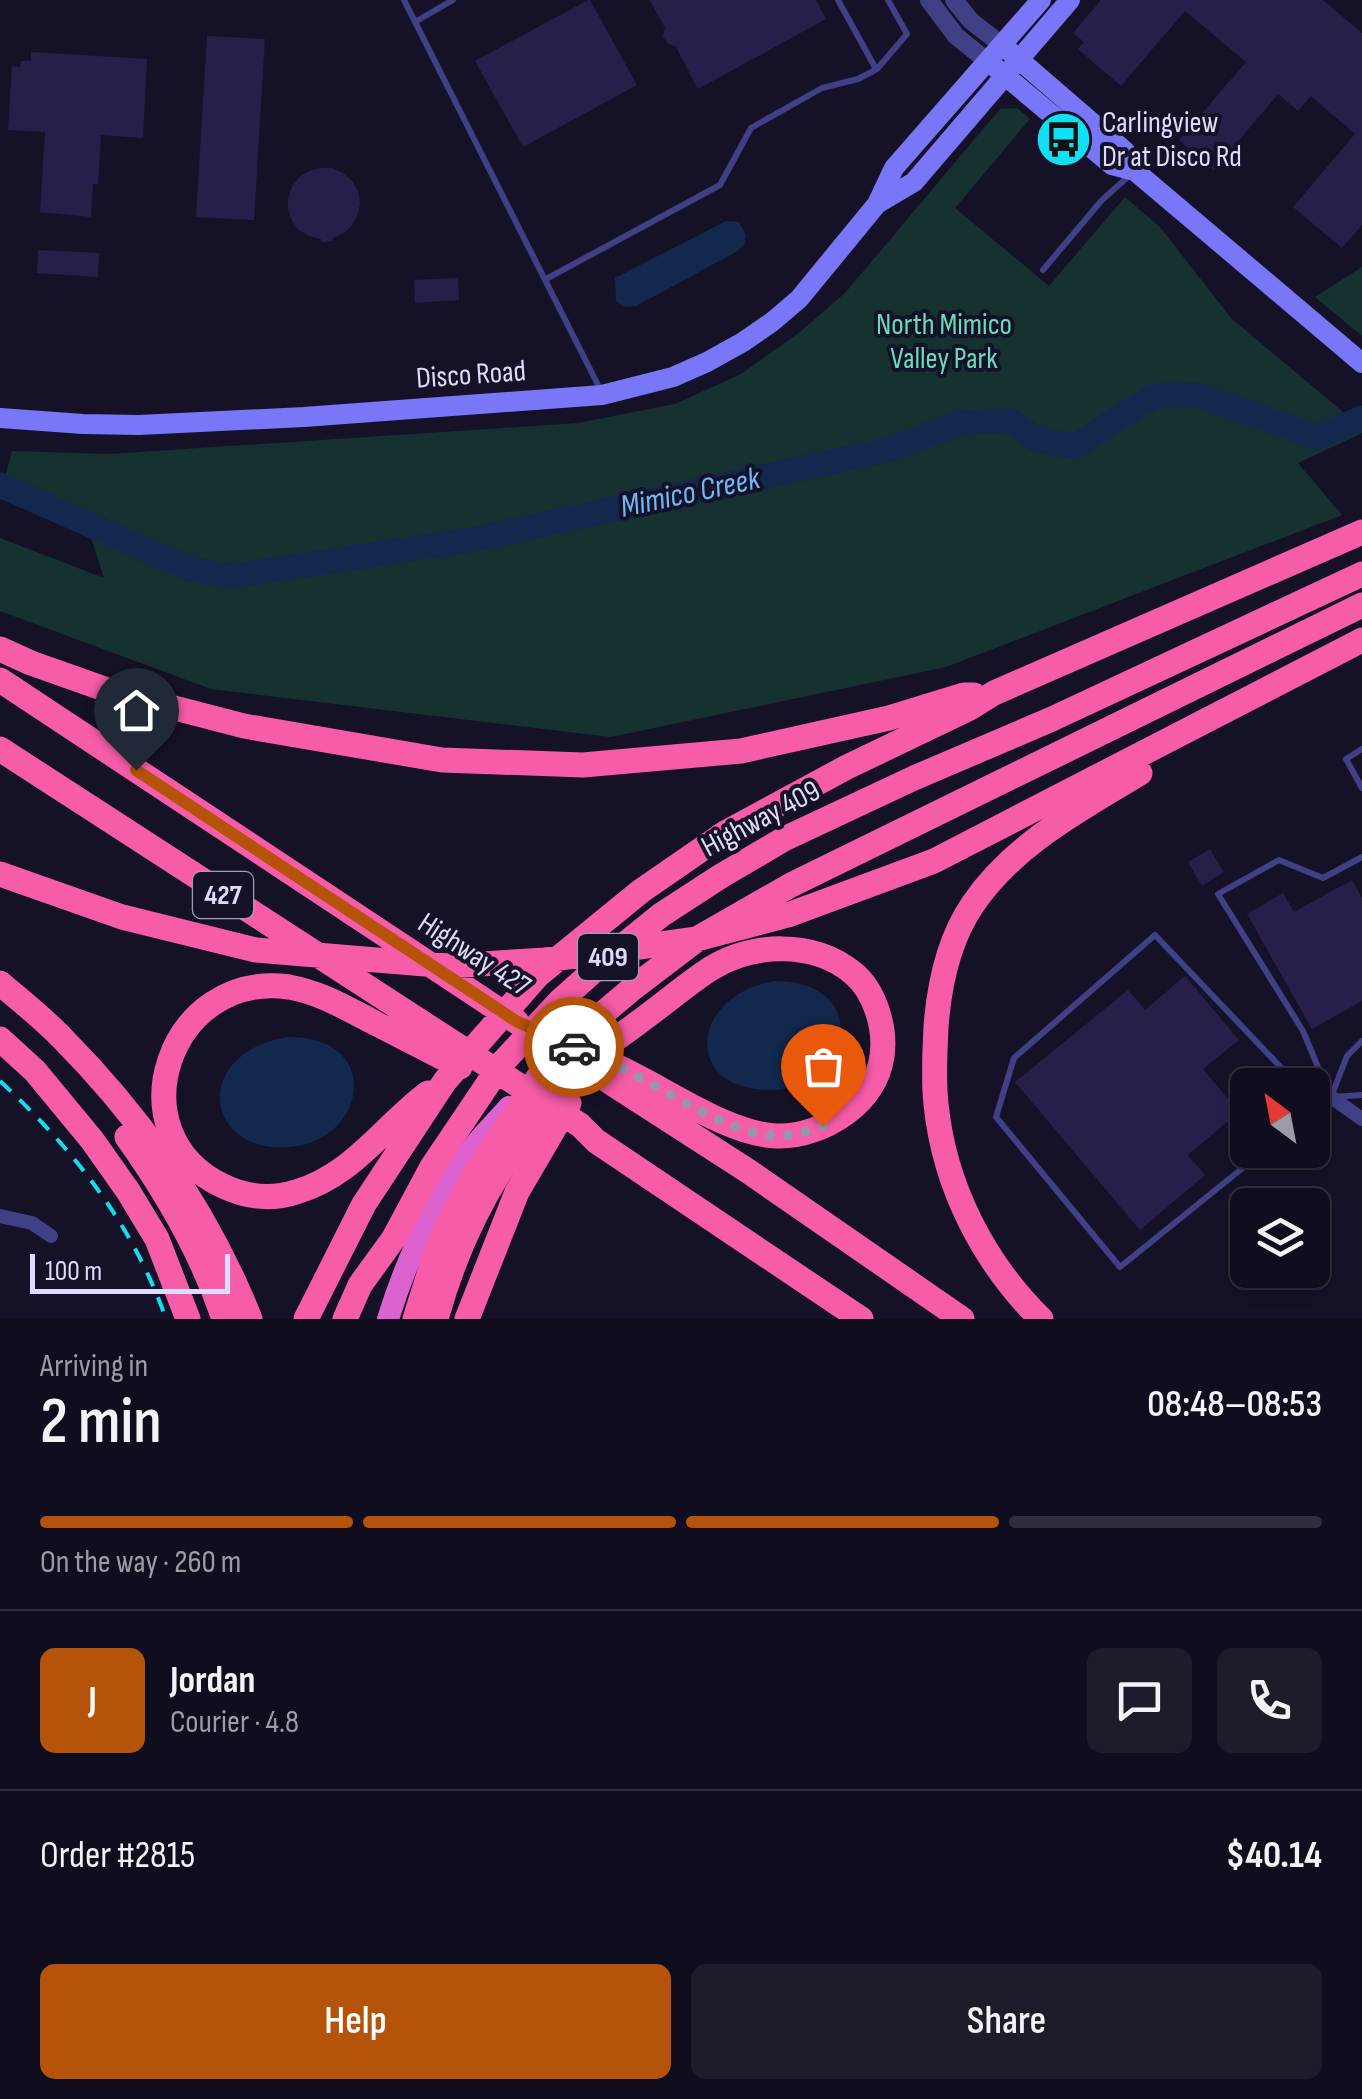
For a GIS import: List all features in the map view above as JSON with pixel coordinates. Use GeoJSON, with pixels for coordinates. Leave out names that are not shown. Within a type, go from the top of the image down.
{"type":"FeatureCollection","features":[{"type":"Feature","properties":{"kind":"highway"},"geometry":{"type":"LineString","coordinates":[[306,1319],[364,1204],[445,1080],[538,976],[641,891],[725,833],[994,693],[1362,532]]}},
{"type":"Feature","properties":{"kind":"highway","name":"Highway 409"},"geometry":{"type":"LineString","coordinates":[[358,1319],[371,1284],[432,1167],[502,1063],[609,956],[693,894],[784,840],[1362,574]]}},
{"type":"Feature","properties":{"kind":"highway","name":"409"},"geometry":{"type":"LineString","coordinates":[[543,1070],[633,988],[700,938],[746,910],[1362,605]]}},
{"type":"Feature","properties":{"kind":"highway"},"geometry":{"type":"LineString","coordinates":[[0,874],[122,918],[256,950],[449,966],[545,960],[697,939],[788,915],[934,861],[1359,642]]}},
{"type":"Feature","properties":{"kind":"highway"},"geometry":{"type":"LineString","coordinates":[[1041,1319],[1000,1272],[982,1244],[954,1184],[940,1130],[934,1084],[937,1015],[944,974],[962,922],[1006,864],[1048,830],[1359,642]]}},
{"type":"Feature","properties":{"kind":"highway"},"geometry":{"type":"LineString","coordinates":[[0,650],[113,692],[244,726],[442,760],[583,764],[740,751],[889,718],[964,695],[994,693]]}},
{"type":"Feature","properties":{"kind":"highway","name":"Highway 427"},"geometry":{"type":"LineString","coordinates":[[0,680],[481,999],[622,1078],[748,1171],[962,1319]]}},
{"type":"Feature","properties":{"kind":"highway","name":"427"},"geometry":{"type":"LineString","coordinates":[[0,749],[440,1046]]}},
{"type":"Feature","properties":{"kind":"highway"},"geometry":{"type":"LineString","coordinates":[[436,1319],[446,1281],[498,1173],[569,1076],[712,968],[751,953],[788,948],[817,954],[852,972],[863,983],[878,1014],[882,1055],[874,1081],[849,1111],[799,1134],[775,1136],[740,1128],[622,1078]]}},
{"type":"Feature","properties":{"kind":"highway"},"geometry":{"type":"LineString","coordinates":[[0,983],[62,1038],[122,1102],[190,1197],[246,1309]]}},
{"type":"Feature","properties":{"kind":"highway"},"geometry":{"type":"LineString","coordinates":[[445,1080],[410,1106],[345,1169],[322,1184],[280,1196],[240,1194],[196,1169],[170,1126],[163,1092],[167,1066],[184,1030],[201,1012],[238,990],[258,986],[300,989],[440,1046],[584,1132],[861,1319]]}},
{"type":"Feature","properties":{"kind":"highway"},"geometry":{"type":"LineString","coordinates":[[0,996],[85,1080],[157,1179],[193,1245],[224,1319]]}},
{"type":"Feature","properties":{"kind":"highway"},"geometry":{"type":"LineString","coordinates":[[467,1319],[504,1222],[532,1164],[572,1098],[637,1024]]}},
{"type":"Feature","properties":{"kind":"highway"},"geometry":{"type":"LineString","coordinates":[[0,1039],[36,1071],[128,1191],[157,1238],[188,1319]]}},
{"type":"Feature","properties":{"kind":"highway"},"geometry":{"type":"LineString","coordinates":[[388,1319],[430,1215],[473,1148],[543,1070]]}},
{"type":"Feature","properties":{"kind":"highway"},"geometry":{"type":"LineString","coordinates":[[414,1319],[446,1228],[475,1174],[543,1070]]}},
{"type":"Feature","properties":{"kind":"highway"},"geometry":{"type":"LineString","coordinates":[[346,1319],[360,1285],[394,1238]]}},
{"type":"Feature","properties":{"kind":"main road","name":"Disco Road"},"geometry":{"type":"LineString","coordinates":[[0,418],[139,425],[304,417],[602,395],[673,377],[758,332],[800,299],[877,204],[894,168],[1042,0]]}},
{"type":"Feature","properties":{"kind":"main road","name":"Disco Road"},"geometry":{"type":"LineString","coordinates":[[877,204],[914,182],[1070,0]]}},
{"type":"Feature","properties":{"kind":"main road"},"geometry":{"type":"LineString","coordinates":[[1002,45],[1013,68]]}},
{"type":"Feature","properties":{"kind":"main road"},"geometry":{"type":"LineString","coordinates":[[987,61],[1013,68],[1124,151],[1134,171],[1362,363]]}},
{"type":"Feature","properties":{"kind":"street"},"geometry":{"type":"LineString","coordinates":[[929,0],[956,36],[987,61]]}},
{"type":"Feature","properties":{"kind":"street"},"geometry":{"type":"LineString","coordinates":[[954,0],[971,21],[1002,45]]}},
{"type":"Feature","properties":{"kind":"street"},"geometry":{"type":"LineString","coordinates":[[1331,1097],[1362,1119]]}},
{"type":"Feature","properties":{"kind":"street"},"geometry":{"type":"LineString","coordinates":[[0,1216],[32,1223],[51,1236]]}},
{"type":"Feature","properties":{"kind":"lane"},"geometry":{"type":"LineString","coordinates":[[404,0],[602,395]]}},
{"type":"Feature","properties":{"kind":"lane"},"geometry":{"type":"LineString","coordinates":[[415,22],[453,0]]}},
{"type":"Feature","properties":{"kind":"lane"},"geometry":{"type":"LineString","coordinates":[[838,0],[876,69]]}},
{"type":"Feature","properties":{"kind":"lane"},"geometry":{"type":"LineString","coordinates":[[546,279],[720,185],[752,128],[822,88],[858,79],[876,69],[906,34],[888,0]]}},
{"type":"Feature","properties":{"kind":"lane"},"geometry":{"type":"LineString","coordinates":[[1043,270],[1102,200],[1134,171]]}},
{"type":"Feature","properties":{"kind":"lane"},"geometry":{"type":"LineString","coordinates":[[1362,749],[1346,759],[1362,788]]}},
{"type":"Feature","properties":{"kind":"lane"},"geometry":{"type":"LineString","coordinates":[[1331,1097],[1303,1031],[1218,894],[1279,860],[1323,878],[1362,858]]}},
{"type":"Feature","properties":{"kind":"lane"},"geometry":{"type":"LineString","coordinates":[[1242,1168],[1120,1266],[996,1117],[1014,1058],[1155,935],[1281,1068]]}},
{"type":"Feature","properties":{"kind":"lane"},"geometry":{"type":"LineString","coordinates":[[1331,1097],[1348,1056],[1362,1041]]}},
{"type":"Feature","properties":{"kind":"lane"},"geometry":{"type":"LineString","coordinates":[[1331,1097],[1362,1095]]}},
{"type":"Feature","properties":{"kind":"green space","name":"North Mimico Valley Park"},"geometry":{"type":"Polygon","coordinates":[[[1017,108],[1030,119],[955,208],[1049,286],[1125,197],[1160,227],[1231,318],[1362,428],[1362,433],[1298,463],[1342,515],[946,667],[611,737],[211,689],[0,611],[0,538],[104,578],[91,537],[61,505],[4,481],[12,451],[109,454],[578,423],[675,404],[741,374],[800,332],[845,293],[1000,109],[1017,108]],[[719,483],[253,574],[710,495],[719,483]]]}},
{"type":"Feature","properties":{"kind":"green space"},"geometry":{"type":"Polygon","coordinates":[[[1362,267],[1362,336],[1315,297],[1362,267]]]}},
{"type":"Feature","properties":{"kind":"water"},"geometry":{"type":"Polygon","coordinates":[[[726,221],[739,222],[746,235],[744,245],[736,252],[636,306],[624,307],[616,301],[615,278],[726,221]]]}},
{"type":"Feature","properties":{"kind":"water"},"geometry":{"type":"Polygon","coordinates":[[[775,981],[807,986],[828,998],[839,1016],[840,1036],[833,1056],[818,1074],[795,1086],[766,1090],[738,1085],[720,1073],[709,1057],[713,1020],[727,1003],[748,989],[775,981]]]}},
{"type":"Feature","properties":{"kind":"water"},"geometry":{"type":"Polygon","coordinates":[[[287,1037],[318,1041],[340,1053],[351,1070],[354,1090],[348,1110],[335,1128],[315,1141],[288,1147],[260,1145],[239,1135],[225,1119],[220,1100],[223,1080],[235,1062],[256,1047],[287,1037]]]}},
{"type":"Feature","properties":{"kind":"building"},"geometry":{"type":"Polygon","coordinates":[[[588,0],[637,85],[523,147],[475,61],[588,0]]]}},
{"type":"Feature","properties":{"kind":"building"},"geometry":{"type":"Polygon","coordinates":[[[650,0],[816,0],[826,19],[698,89],[676,47],[663,36],[665,28],[650,0]]]}},
{"type":"Feature","properties":{"kind":"building"},"geometry":{"type":"Polygon","coordinates":[[[1101,0],[1323,0],[1362,33],[1362,225],[1342,248],[1293,207],[1355,134],[1311,96],[1298,111],[1278,94],[1214,170],[1179,140],[1246,62],[1185,11],[1121,86],[1078,49],[1084,42],[1073,33],[1101,0]]]}},
{"type":"Feature","properties":{"kind":"building"},"geometry":{"type":"Polygon","coordinates":[[[207,36],[265,39],[254,220],[196,217],[207,36]]]}},
{"type":"Feature","properties":{"kind":"building"},"geometry":{"type":"Polygon","coordinates":[[[31,52],[147,59],[143,138],[101,135],[91,217],[40,212],[45,132],[8,130],[12,66],[20,67],[21,61],[31,61],[31,52]]]}},
{"type":"Feature","properties":{"kind":"building"},"geometry":{"type":"Polygon","coordinates":[[[320,168],[343,173],[358,191],[358,214],[352,225],[333,241],[321,242],[299,230],[288,210],[288,198],[299,177],[320,168]]]}},
{"type":"Feature","properties":{"kind":"building"},"geometry":{"type":"Polygon","coordinates":[[[38,250],[99,253],[98,277],[37,273],[38,250]]]}},
{"type":"Feature","properties":{"kind":"building"},"geometry":{"type":"Polygon","coordinates":[[[458,278],[459,300],[415,303],[414,280],[458,278]]]}},
{"type":"Feature","properties":{"kind":"building"},"geometry":{"type":"Polygon","coordinates":[[[1210,849],[1224,872],[1202,886],[1188,862],[1210,849]]]}},
{"type":"Feature","properties":{"kind":"building"},"geometry":{"type":"Polygon","coordinates":[[[1352,880],[1362,898],[1362,1001],[1312,1029],[1247,914],[1283,893],[1294,912],[1352,880]]]}},
{"type":"Feature","properties":{"kind":"building"},"geometry":{"type":"Polygon","coordinates":[[[1185,976],[1239,1040],[1203,1069],[1230,1101],[1230,1120],[1188,1155],[1205,1175],[1140,1230],[1015,1082],[1128,990],[1145,1010],[1185,976]]]}},
{"type":"Feature","properties":{"kind":"waterway","name":"Mimico Creek"},"geometry":{"type":"LineString","coordinates":[[0,485],[190,569],[233,576],[476,539],[887,450],[960,423],[1009,420],[1036,439],[1075,447],[1155,396],[1198,395],[1317,437],[1362,418]]}},
{"type":"Feature","properties":{"kind":"railway"},"geometry":{"type":"LineString","coordinates":[[0,1081],[52,1134],[98,1190],[136,1251],[166,1319]]}},
{"type":"Feature","properties":{"kind":"way so far"},"geometry":{"type":"LineString","coordinates":[[574,1047],[740,1128],[775,1136],[823,1126]]}},
{"type":"Feature","properties":{"kind":"place","name":"Carlingview Dr at Disco Rd"},"geometry":{"type":"Point","coordinates":[1063,140]}},
{"type":"Feature","properties":{"kind":"route"},"geometry":{"type":"LineString","coordinates":[[136,770],[516,1021],[574,1047]]}}]}
